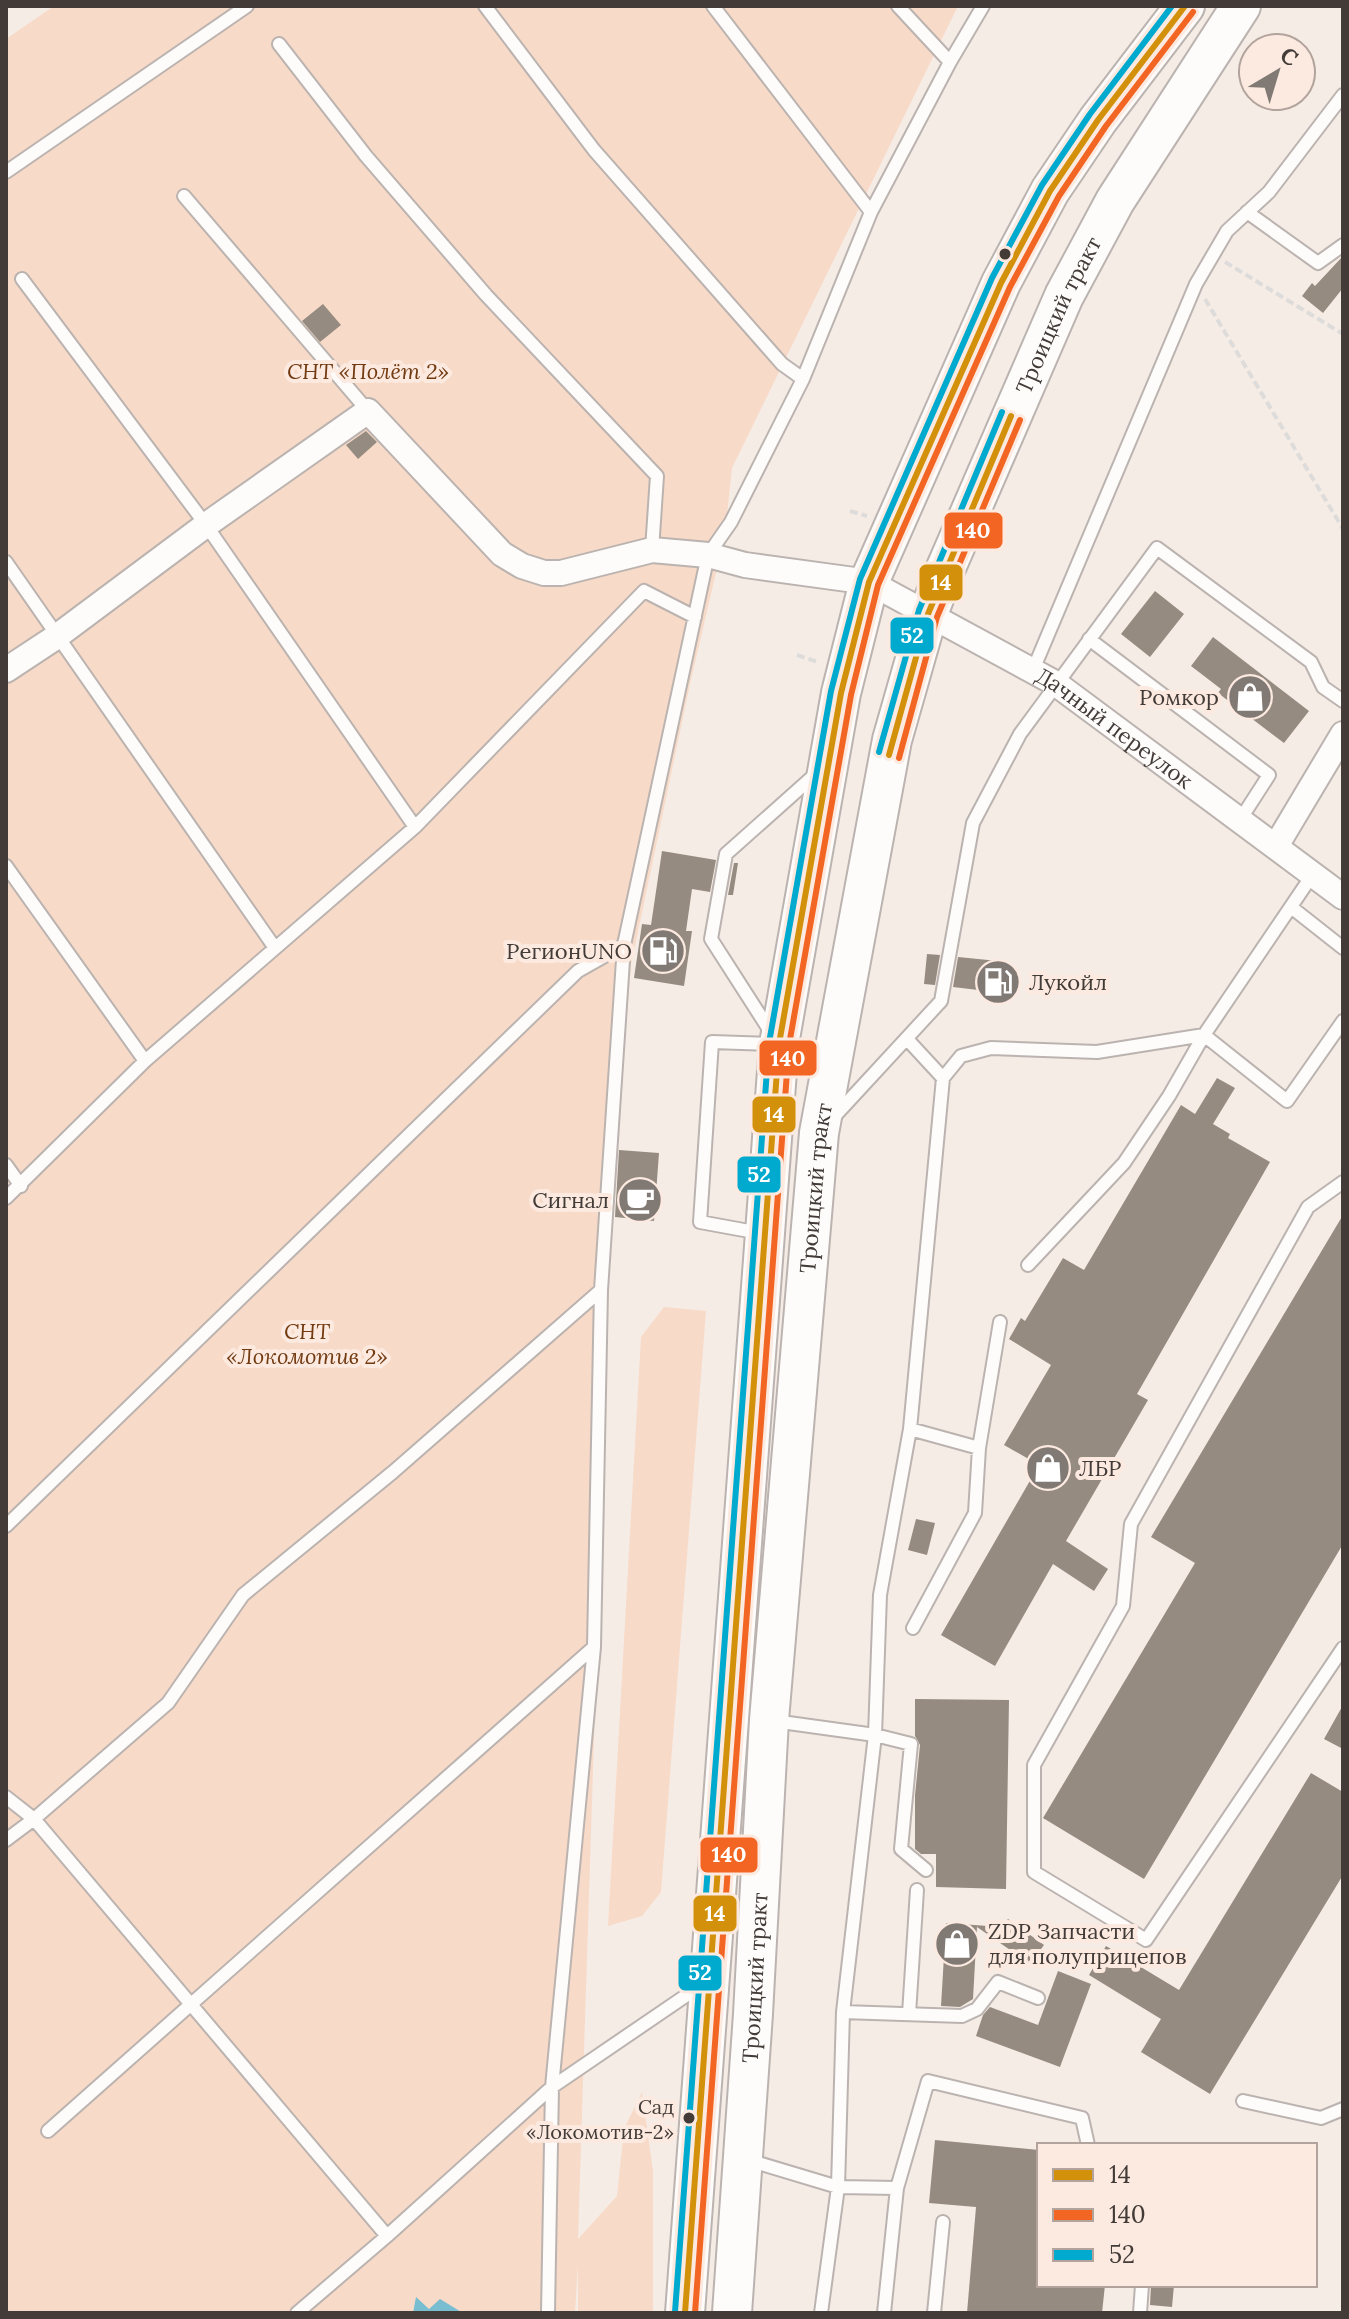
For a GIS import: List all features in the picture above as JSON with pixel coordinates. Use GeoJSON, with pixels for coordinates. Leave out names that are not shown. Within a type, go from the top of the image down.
{"type":"FeatureCollection","features":[{"type":"Feature","properties":{"kind":"main road","name":"Троицкий тракт"},"geometry":{"type":"LineString","coordinates":[[685,2313],[779,1044],[841,693],[869,582],[1001,283],[1050,191],[1098,120],[1185,6]]}},
{"type":"Feature","properties":{"kind":"main road","name":"Троицкий тракт"},"geometry":{"type":"LineString","coordinates":[[732,2313],[769,1720],[819,1133],[892,740],[928,614],[1064,296],[1115,201],[1241,6]]}},
{"type":"Feature","properties":{"kind":"street"},"geometry":{"type":"LineString","coordinates":[[6,670],[368,411],[502,554],[522,566],[544,573],[561,573],[652,550],[708,555],[745,565],[869,582]]}},
{"type":"Feature","properties":{"kind":"street","name":"Дачный переулок"},"geometry":{"type":"LineString","coordinates":[[869,582],[1055,683],[1343,897]]}},
{"type":"Feature","properties":{"kind":"street"},"geometry":{"type":"LineString","coordinates":[[1276,846],[1343,734]]}},
{"type":"Feature","properties":{"kind":"lane"},"geometry":{"type":"LineString","coordinates":[[6,172],[247,6]]}},
{"type":"Feature","properties":{"kind":"lane"},"geometry":{"type":"LineString","coordinates":[[485,6],[594,150],[782,364],[803,379]]}},
{"type":"Feature","properties":{"kind":"lane"},"geometry":{"type":"LineString","coordinates":[[713,6],[871,212]]}},
{"type":"Feature","properties":{"kind":"lane"},"geometry":{"type":"LineString","coordinates":[[898,6],[950,62]]}},
{"type":"Feature","properties":{"kind":"lane"},"geometry":{"type":"LineString","coordinates":[[548,2313],[552,2087],[594,1647],[601,1290],[624,945],[708,555],[731,522],[803,379],[871,212],[983,6]]}},
{"type":"Feature","properties":{"kind":"lane"},"geometry":{"type":"LineString","coordinates":[[279,44],[366,156],[486,295],[657,476],[652,550]]}},
{"type":"Feature","properties":{"kind":"lane"},"geometry":{"type":"LineString","coordinates":[[1033,670],[1196,284],[1227,231],[1269,192],[1343,95]]}},
{"type":"Feature","properties":{"kind":"lane"},"geometry":{"type":"LineString","coordinates":[[184,196],[368,411]]}},
{"type":"Feature","properties":{"kind":"lane"},"geometry":{"type":"LineString","coordinates":[[1247,212],[1318,263],[1343,245]]}},
{"type":"Feature","properties":{"kind":"lane"},"geometry":{"type":"LineString","coordinates":[[22,279],[206,525],[415,827]]}},
{"type":"Feature","properties":{"kind":"lane"},"geometry":{"type":"LineString","coordinates":[[819,1133],[941,1001],[973,823],[1020,734],[1157,548],[1311,662],[1323,687],[1343,701]]}},
{"type":"Feature","properties":{"kind":"lane"},"geometry":{"type":"LineString","coordinates":[[6,562],[275,948]]}},
{"type":"Feature","properties":{"kind":"lane"},"geometry":{"type":"LineString","coordinates":[[6,1198],[145,1061],[415,827],[644,591],[695,617]]}},
{"type":"Feature","properties":{"kind":"lane"},"geometry":{"type":"LineString","coordinates":[[1089,639],[1269,775],[1240,820]]}},
{"type":"Feature","properties":{"kind":"lane"},"geometry":{"type":"LineString","coordinates":[[779,1044],[711,939],[726,854],[830,762]]}},
{"type":"Feature","properties":{"kind":"lane"},"geometry":{"type":"LineString","coordinates":[[6,866],[145,1061]]}},
{"type":"Feature","properties":{"kind":"lane"},"geometry":{"type":"LineString","coordinates":[[1028,1265],[1124,1163],[1169,1096],[1204,1035],[1313,874]]}},
{"type":"Feature","properties":{"kind":"lane"},"geometry":{"type":"LineString","coordinates":[[1291,907],[1343,948]]}},
{"type":"Feature","properties":{"kind":"lane"},"geometry":{"type":"LineString","coordinates":[[6,1526],[578,971],[624,945]]}},
{"type":"Feature","properties":{"kind":"lane"},"geometry":{"type":"LineString","coordinates":[[821,2313],[838,2187],[843,2012],[875,1735],[880,1595],[910,1429],[943,1078],[961,1056],[991,1048],[1097,1052],[1204,1035],[1287,1101],[1343,1021]]}},
{"type":"Feature","properties":{"kind":"lane"},"geometry":{"type":"LineString","coordinates":[[907,1039],[943,1078]]}},
{"type":"Feature","properties":{"kind":"lane"},"geometry":{"type":"LineString","coordinates":[[764,1234],[700,1222],[712,1042],[779,1044]]}},
{"type":"Feature","properties":{"kind":"lane"},"geometry":{"type":"LineString","coordinates":[[6,1165],[21,1186]]}},
{"type":"Feature","properties":{"kind":"lane"},"geometry":{"type":"LineString","coordinates":[[1343,1182],[1308,1207],[1131,1524],[1123,1606],[1034,1765],[1034,1872],[1146,1940],[1343,1648]]}},
{"type":"Feature","properties":{"kind":"lane"},"geometry":{"type":"LineString","coordinates":[[6,1840],[168,1703],[243,1595],[393,1472],[601,1290]]}},
{"type":"Feature","properties":{"kind":"lane"},"geometry":{"type":"LineString","coordinates":[[913,1628],[975,1513],[979,1448],[1000,1322]]}},
{"type":"Feature","properties":{"kind":"lane"},"geometry":{"type":"LineString","coordinates":[[910,1429],[979,1448]]}},
{"type":"Feature","properties":{"kind":"lane"},"geometry":{"type":"LineString","coordinates":[[48,2131],[594,1647]]}},
{"type":"Feature","properties":{"kind":"lane"},"geometry":{"type":"LineString","coordinates":[[769,1720],[875,1735],[911,1744],[901,1849],[926,1870]]}},
{"type":"Feature","properties":{"kind":"lane"},"geometry":{"type":"LineString","coordinates":[[6,1797],[34,1819],[387,2236]]}},
{"type":"Feature","properties":{"kind":"lane"},"geometry":{"type":"LineString","coordinates":[[909,2014],[917,1890]]}},
{"type":"Feature","properties":{"kind":"lane"},"geometry":{"type":"LineString","coordinates":[[297,2313],[552,2087],[709,1980]]}},
{"type":"Feature","properties":{"kind":"lane"},"geometry":{"type":"LineString","coordinates":[[843,2012],[962,2016],[977,2009],[998,1982],[1038,1998]]}},
{"type":"Feature","properties":{"kind":"lane"},"geometry":{"type":"LineString","coordinates":[[884,2313],[897,2188],[928,2081],[1082,2118],[1088,2143]]}},
{"type":"Feature","properties":{"kind":"lane"},"geometry":{"type":"LineString","coordinates":[[1243,2101],[1321,2118],[1343,2109]]}},
{"type":"Feature","properties":{"kind":"lane"},"geometry":{"type":"LineString","coordinates":[[744,2159],[838,2187],[897,2188]]}},
{"type":"Feature","properties":{"kind":"lane"},"geometry":{"type":"LineString","coordinates":[[934,2313],[943,2222]]}},
{"type":"Feature","properties":{"kind":"lane"},"geometry":{"type":"LineString","coordinates":[[1140,2313],[1142,2287]]}},
{"type":"Feature","properties":{"kind":"path"},"geometry":{"type":"LineString","coordinates":[[1213,255],[1343,334]]}},
{"type":"Feature","properties":{"kind":"path"},"geometry":{"type":"LineString","coordinates":[[1196,284],[1343,529]]}},
{"type":"Feature","properties":{"kind":"green space"},"geometry":{"type":"Polygon","coordinates":[[[54,6],[958,6],[732,468],[725,534],[631,965],[610,1239],[578,2239],[617,2196],[624,2129],[642,2092],[653,2171],[653,2313],[578,2313],[578,2264],[575,2313],[6,2313],[6,39],[54,6]]]}},
{"type":"Feature","properties":{"kind":"green space"},"geometry":{"type":"Polygon","coordinates":[[[664,1307],[706,1311],[661,1892],[642,1916],[608,1926],[641,1337],[664,1307]]]}},
{"type":"Feature","properties":{"kind":"water"},"geometry":{"type":"Polygon","coordinates":[[[416,2297],[429,2309],[440,2299],[463,2313],[413,2313],[416,2297]]]}},
{"type":"Feature","properties":{"kind":"building"},"geometry":{"type":"Polygon","coordinates":[[[1343,256],[1343,288],[1323,313],[1302,296],[1343,256]]]}},
{"type":"Feature","properties":{"kind":"building"},"geometry":{"type":"Polygon","coordinates":[[[323,304],[341,325],[320,342],[302,321],[323,304]]]}},
{"type":"Feature","properties":{"kind":"building"},"geometry":{"type":"Polygon","coordinates":[[[366,431],[377,442],[358,459],[346,445],[366,431]]]}},
{"type":"Feature","properties":{"kind":"building"},"geometry":{"type":"Polygon","coordinates":[[[1155,591],[1184,614],[1150,657],[1121,634],[1155,591]]]}},
{"type":"Feature","properties":{"kind":"building"},"geometry":{"type":"Polygon","coordinates":[[[1213,637],[1309,711],[1284,743],[1218,693],[1221,689],[1191,666],[1213,637]]]}},
{"type":"Feature","properties":{"kind":"building"},"geometry":{"type":"Polygon","coordinates":[[[662,851],[716,860],[710,892],[692,889],[686,931],[692,931],[684,986],[634,978],[642,924],[651,925],[662,851]]]}},
{"type":"Feature","properties":{"kind":"building"},"geometry":{"type":"Polygon","coordinates":[[[734,863],[738,863],[733,895],[728,895],[734,863]]]}},
{"type":"Feature","properties":{"kind":"building"},"geometry":{"type":"Polygon","coordinates":[[[927,954],[940,955],[935,985],[924,984],[927,954]]]}},
{"type":"Feature","properties":{"kind":"building"},"geometry":{"type":"Polygon","coordinates":[[[958,957],[998,961],[997,968],[1010,969],[1008,986],[995,985],[995,992],[953,987],[958,957]]]}},
{"type":"Feature","properties":{"kind":"building"},"geometry":{"type":"Polygon","coordinates":[[[1217,1078],[1235,1088],[1213,1124],[1230,1134],[1228,1138],[1270,1162],[1137,1394],[1148,1400],[1066,1541],[1108,1569],[1094,1591],[1053,1564],[995,1666],[941,1635],[1039,1465],[1004,1445],[1051,1365],[1009,1339],[1021,1318],[1025,1321],[1063,1258],[1084,1270],[1181,1105],[1195,1114],[1217,1078]]]}},
{"type":"Feature","properties":{"kind":"building"},"geometry":{"type":"Polygon","coordinates":[[[619,1150],[659,1153],[654,1221],[615,1217],[619,1150]]]}},
{"type":"Feature","properties":{"kind":"building"},"geometry":{"type":"Polygon","coordinates":[[[1343,1215],[1343,1544],[1144,1879],[1043,1818],[1195,1563],[1151,1537],[1343,1215]]]}},
{"type":"Feature","properties":{"kind":"building"},"geometry":{"type":"Polygon","coordinates":[[[916,1519],[935,1523],[927,1555],[908,1550],[916,1519]]]}},
{"type":"Feature","properties":{"kind":"building"},"geometry":{"type":"Polygon","coordinates":[[[915,1699],[1009,1700],[1006,1889],[936,1887],[936,1854],[921,1854],[915,1849],[915,1795],[920,1745],[915,1736],[915,1699]]]}},
{"type":"Feature","properties":{"kind":"building"},"geometry":{"type":"Polygon","coordinates":[[[1343,1705],[1343,1749],[1324,1739],[1343,1705]]]}},
{"type":"Feature","properties":{"kind":"building"},"geometry":{"type":"Polygon","coordinates":[[[1311,1773],[1343,1792],[1343,1875],[1210,2094],[1141,2052],[1161,2019],[1089,1975],[1106,1946],[1179,1990],[1311,1773]]]}},
{"type":"Feature","properties":{"kind":"building"},"geometry":{"type":"Polygon","coordinates":[[[1008,1919],[1044,1945],[1030,1964],[977,1927],[973,1999],[960,2007],[941,2006],[946,1923],[1002,1927],[1008,1919]]]}},
{"type":"Feature","properties":{"kind":"building"},"geometry":{"type":"Polygon","coordinates":[[[1058,1971],[1091,1984],[1060,2067],[976,2036],[983,2015],[990,2007],[1038,2025],[1058,1971]]]}},
{"type":"Feature","properties":{"kind":"building"},"geometry":{"type":"Polygon","coordinates":[[[935,2140],[1037,2150],[1037,2287],[1105,2287],[1102,2313],[967,2313],[976,2207],[929,2203],[935,2140]]]}},
{"type":"Feature","properties":{"kind":"building"},"geometry":{"type":"Polygon","coordinates":[[[1151,2287],[1174,2287],[1172,2307],[1150,2305],[1151,2287]]]}},
{"type":"Feature","properties":{"kind":"transit line","name":"52"},"geometry":{"type":"LineString","coordinates":[[675,2312],[769,1043],[831,691],[860,579],[992,278],[1042,185],[1090,114],[1172,6]]}},
{"type":"Feature","properties":{"kind":"transit line","name":"14"},"geometry":{"type":"LineString","coordinates":[[685,2313],[779,1044],[841,693],[869,582],[1001,283],[1050,191],[1098,120],[1185,6]]}},
{"type":"Feature","properties":{"kind":"transit line","name":"140"},"geometry":{"type":"LineString","coordinates":[[695,2313],[789,1045],[851,695],[878,585],[1010,287],[1059,196],[1106,126],[1193,12]]}},
{"type":"Feature","properties":{"kind":"transit line","name":"52"},"geometry":{"type":"LineString","coordinates":[[879,752],[919,610],[1002,412]]}},
{"type":"Feature","properties":{"kind":"transit line","name":"14"},"geometry":{"type":"LineString","coordinates":[[889,755],[928,614],[1011,416]]}},
{"type":"Feature","properties":{"kind":"transit line","name":"140"},"geometry":{"type":"LineString","coordinates":[[899,758],[937,617],[1020,420]]}},
{"type":"Feature","properties":{"kind":"place","name":"Ромкор"},"geometry":{"type":"Point","coordinates":[1250,697]}},
{"type":"Feature","properties":{"kind":"place","name":"РегионUNO"},"geometry":{"type":"Point","coordinates":[663,951]}},
{"type":"Feature","properties":{"kind":"place","name":"Лукойл"},"geometry":{"type":"Point","coordinates":[998,982]}},
{"type":"Feature","properties":{"kind":"place","name":"Сигнал"},"geometry":{"type":"Point","coordinates":[640,1200]}},
{"type":"Feature","properties":{"kind":"place","name":"ЛБР"},"geometry":{"type":"Point","coordinates":[1048,1468]}},
{"type":"Feature","properties":{"kind":"place","name":"ZDP Запчасти для полуприцепов"},"geometry":{"type":"Point","coordinates":[957,1944]}},
{"type":"Feature","properties":{"kind":"place","name":"Сад «Локомотив-2»"},"geometry":{"type":"Point","coordinates":[689,2118]}},
{"type":"Feature","properties":{"kind":"park label","name":"СНТ «Полёт 2»"},"geometry":{"type":"Point","coordinates":[368,371]}},
{"type":"Feature","properties":{"kind":"park label","name":"СНТ «Локомотив 2»"},"geometry":{"type":"Point","coordinates":[307,1344]}}]}
